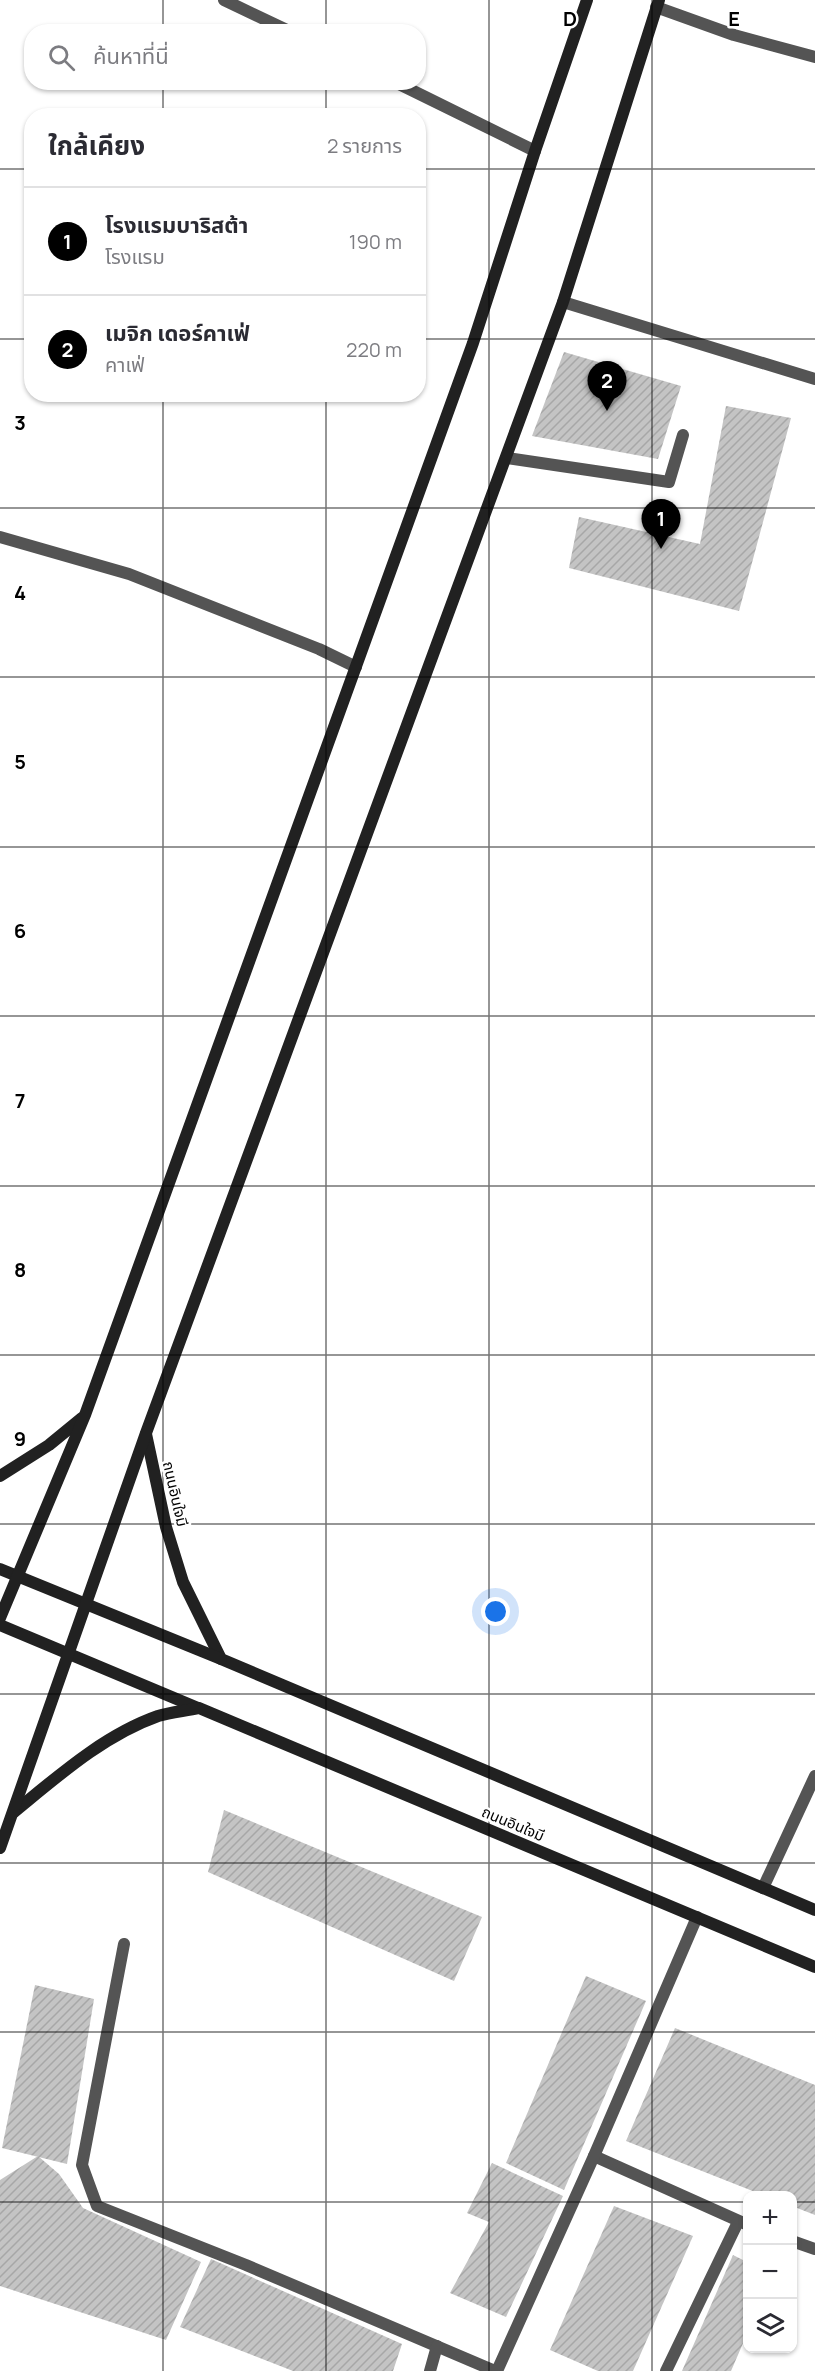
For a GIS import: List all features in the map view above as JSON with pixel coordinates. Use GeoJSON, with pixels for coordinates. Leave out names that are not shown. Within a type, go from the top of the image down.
{"type":"FeatureCollection","features":[{"type":"Feature","properties":{"kind":"main road"},"geometry":{"type":"LineString","coordinates":[[0,1618],[85,1415],[356,667],[473,343],[585,1]]}},
{"type":"Feature","properties":{"kind":"main road"},"geometry":{"type":"LineString","coordinates":[[0,1848],[146,1433],[563,302],[658,4]]}},
{"type":"Feature","properties":{"kind":"main road"},"geometry":{"type":"LineString","coordinates":[[0,1476],[49,1445],[85,1415]]}},
{"type":"Feature","properties":{"kind":"main road","name":"ถนนอินใจมี"},"geometry":{"type":"LineString","coordinates":[[146,1433],[166,1527],[183,1582],[221,1659]]}},
{"type":"Feature","properties":{"kind":"main road"},"geometry":{"type":"LineString","coordinates":[[0,1569],[221,1659],[815,1910]]}},
{"type":"Feature","properties":{"kind":"main road","name":"ถนนอินใจมี"},"geometry":{"type":"LineString","coordinates":[[0,1624],[815,1967]]}},
{"type":"Feature","properties":{"kind":"main road"},"geometry":{"type":"LineString","coordinates":[[13,1812],[83,1757],[131,1727],[160,1715],[199,1708]]}},
{"type":"Feature","properties":{"kind":"street"},"geometry":{"type":"LineString","coordinates":[[224,0],[274,24]]}},
{"type":"Feature","properties":{"kind":"street"},"geometry":{"type":"LineString","coordinates":[[658,4],[734,35],[815,57]]}},
{"type":"Feature","properties":{"kind":"street"},"geometry":{"type":"LineString","coordinates":[[411,90],[535,151]]}},
{"type":"Feature","properties":{"kind":"street"},"geometry":{"type":"LineString","coordinates":[[563,302],[815,379]]}},
{"type":"Feature","properties":{"kind":"street"},"geometry":{"type":"LineString","coordinates":[[507,458],[669,482],[683,435]]}},
{"type":"Feature","properties":{"kind":"street"},"geometry":{"type":"LineString","coordinates":[[0,537],[129,573],[319,649],[356,667]]}},
{"type":"Feature","properties":{"kind":"street"},"geometry":{"type":"LineString","coordinates":[[763,1888],[815,1776]]}},
{"type":"Feature","properties":{"kind":"street"},"geometry":{"type":"LineString","coordinates":[[124,1944],[82,2165],[97,2206],[246,2265],[496,2371],[594,2156],[697,1917]]}},
{"type":"Feature","properties":{"kind":"street"},"geometry":{"type":"LineString","coordinates":[[594,2156],[743,2223],[666,2371]]}},
{"type":"Feature","properties":{"kind":"street"},"geometry":{"type":"LineString","coordinates":[[797,2243],[815,2249]]}},
{"type":"Feature","properties":{"kind":"street"},"geometry":{"type":"LineString","coordinates":[[430,2371],[437,2346]]}},
{"type":"Feature","properties":{"kind":"building"},"geometry":{"type":"Polygon","coordinates":[[[564,352],[681,386],[658,459],[532,436],[564,352]]]}},
{"type":"Feature","properties":{"kind":"building"},"geometry":{"type":"Polygon","coordinates":[[[726,406],[791,418],[739,611],[569,568],[579,517],[700,544],[726,406]]]}},
{"type":"Feature","properties":{"kind":"building"},"geometry":{"type":"Polygon","coordinates":[[[224,1810],[482,1917],[454,1981],[208,1872],[224,1810]]]}},
{"type":"Feature","properties":{"kind":"building"},"geometry":{"type":"Polygon","coordinates":[[[586,1976],[646,2001],[564,2190],[506,2163],[586,1976]]]}},
{"type":"Feature","properties":{"kind":"building"},"geometry":{"type":"Polygon","coordinates":[[[35,1985],[94,1999],[67,2164],[2,2148],[35,1985]]]}},
{"type":"Feature","properties":{"kind":"building"},"geometry":{"type":"Polygon","coordinates":[[[675,2028],[815,2085],[815,2215],[797,2208],[797,2191],[752,2191],[626,2141],[675,2028]]]}},
{"type":"Feature","properties":{"kind":"building"},"geometry":{"type":"Polygon","coordinates":[[[38,2156],[59,2174],[83,2208],[201,2262],[166,2340],[0,2286],[0,2180],[38,2156]]]}},
{"type":"Feature","properties":{"kind":"building"},"geometry":{"type":"Polygon","coordinates":[[[492,2163],[563,2196],[506,2317],[450,2293],[489,2222],[467,2213],[492,2163]]]}},
{"type":"Feature","properties":{"kind":"building"},"geometry":{"type":"Polygon","coordinates":[[[614,2206],[693,2236],[633,2371],[598,2371],[550,2350],[614,2206]]]}},
{"type":"Feature","properties":{"kind":"building"},"geometry":{"type":"Polygon","coordinates":[[[733,2255],[743,2260],[743,2343],[731,2371],[682,2371],[733,2255]]]}},
{"type":"Feature","properties":{"kind":"building"},"geometry":{"type":"Polygon","coordinates":[[[211,2259],[402,2344],[393,2371],[293,2371],[180,2327],[211,2259]]]}},
{"type":"Feature","properties":{"kind":"place","name":"เมจิก เดอร์คาเฟ่"},"geometry":{"type":"Point","coordinates":[607,411]}},
{"type":"Feature","properties":{"kind":"place","name":"โรงแรมบาริสต้า"},"geometry":{"type":"Point","coordinates":[661,549]}}]}
